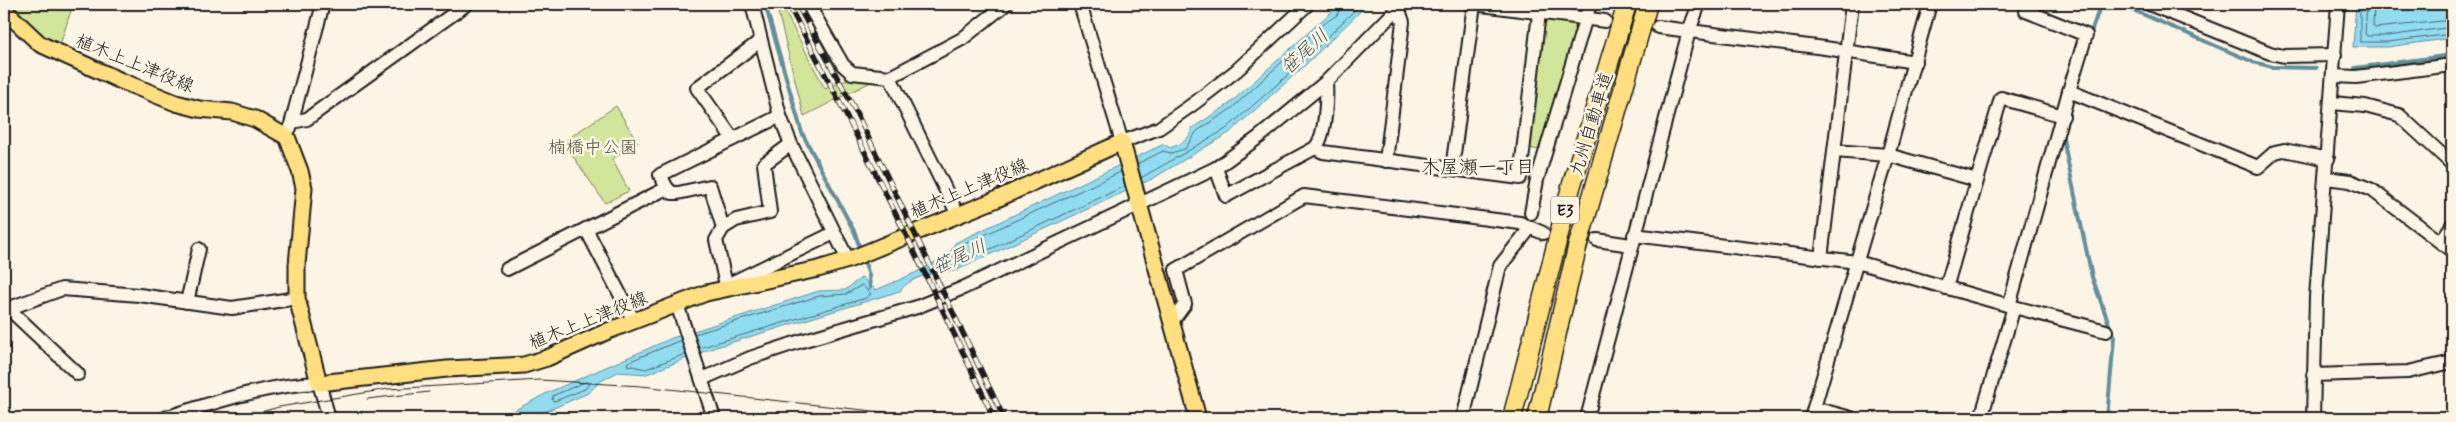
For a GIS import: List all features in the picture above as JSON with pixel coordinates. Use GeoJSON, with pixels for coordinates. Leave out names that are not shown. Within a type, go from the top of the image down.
{"type":"FeatureCollection","features":[{"type":"Feature","properties":{"kind":"highway","name":"九州自動車道"},"geometry":{"type":"LineString","coordinates":[[1512,418],[1571,187],[1627,4]]}},
{"type":"Feature","properties":{"kind":"highway","name":"九州自動車道"},"geometry":{"type":"LineString","coordinates":[[1536,418],[1577,248],[1648,4]]}},
{"type":"Feature","properties":{"kind":"main road","name":"植木上上津役線"},"geometry":{"type":"LineString","coordinates":[[4,10],[40,44],[119,80],[176,102],[199,108],[232,112],[255,119],[287,137]]}},
{"type":"Feature","properties":{"kind":"main road"},"geometry":{"type":"LineString","coordinates":[[287,137],[300,171],[304,188],[297,265],[297,298],[319,383]]}},
{"type":"Feature","properties":{"kind":"main road"},"geometry":{"type":"LineString","coordinates":[[1123,146],[1198,418]]}},
{"type":"Feature","properties":{"kind":"main road","name":"植木上上津役線"},"geometry":{"type":"LineString","coordinates":[[319,383],[447,369],[524,365],[547,358],[634,321],[679,310],[719,289],[818,269],[848,260],[1123,146]]}},
{"type":"Feature","properties":{"kind":"street"},"geometry":{"type":"LineString","coordinates":[[287,137],[323,4]]}},
{"type":"Feature","properties":{"kind":"street"},"geometry":{"type":"LineString","coordinates":[[292,122],[307,119],[467,4]]}},
{"type":"Feature","properties":{"kind":"street"},"geometry":{"type":"LineString","coordinates":[[752,4],[780,116],[791,144],[848,260]]}},
{"type":"Feature","properties":{"kind":"street"},"geometry":{"type":"LineString","coordinates":[[808,4],[843,65],[852,73],[890,77],[962,39],[1006,4]]}},
{"type":"Feature","properties":{"kind":"street"},"geometry":{"type":"LineString","coordinates":[[1080,4],[1123,146],[1159,128],[1237,70],[1300,6]]}},
{"type":"Feature","properties":{"kind":"street"},"geometry":{"type":"LineString","coordinates":[[1452,169],[1474,4],[1540,8],[1605,21]]}},
{"type":"Feature","properties":{"kind":"street"},"geometry":{"type":"LineString","coordinates":[[1531,212],[1536,180],[1590,4]]}},
{"type":"Feature","properties":{"kind":"street"},"geometry":{"type":"LineString","coordinates":[[1587,418],[1632,240],[1689,31],[1699,4]]}},
{"type":"Feature","properties":{"kind":"street"},"geometry":{"type":"LineString","coordinates":[[1821,258],[1852,4]]}},
{"type":"Feature","properties":{"kind":"street"},"geometry":{"type":"LineString","coordinates":[[1851,418],[1812,413],[1888,156],[1930,4]]}},
{"type":"Feature","properties":{"kind":"street"},"geometry":{"type":"LineString","coordinates":[[2149,4],[2270,53],[2284,56],[2335,55]]}},
{"type":"Feature","properties":{"kind":"street"},"geometry":{"type":"LineString","coordinates":[[2313,418],[2316,297],[2328,158],[2338,4]]}},
{"type":"Feature","properties":{"kind":"street"},"geometry":{"type":"LineString","coordinates":[[1386,161],[1403,22],[1400,5]]}},
{"type":"Feature","properties":{"kind":"street"},"geometry":{"type":"LineString","coordinates":[[701,376],[798,342],[917,308],[963,288],[1138,201],[1216,168],[1259,137],[1326,82],[1400,5]]}},
{"type":"Feature","properties":{"kind":"street"},"geometry":{"type":"LineString","coordinates":[[1520,178],[1540,8]]}},
{"type":"Feature","properties":{"kind":"street"},"geometry":{"type":"LineString","coordinates":[[1981,418],[2086,35],[2026,11]]}},
{"type":"Feature","properties":{"kind":"street"},"geometry":{"type":"LineString","coordinates":[[1658,27],[1915,62]]}},
{"type":"Feature","properties":{"kind":"street"},"geometry":{"type":"LineString","coordinates":[[733,139],[697,88],[760,41]]}},
{"type":"Feature","properties":{"kind":"street"},"geometry":{"type":"LineString","coordinates":[[2334,76],[2356,77],[2452,65]]}},
{"type":"Feature","properties":{"kind":"street"},"geometry":{"type":"LineString","coordinates":[[890,77],[958,215]]}},
{"type":"Feature","properties":{"kind":"street"},"geometry":{"type":"LineString","coordinates":[[1216,168],[1226,196],[1315,148],[1321,142],[1327,94],[1326,82]]}},
{"type":"Feature","properties":{"kind":"street"},"geometry":{"type":"LineString","coordinates":[[2070,91],[2258,166],[2275,152],[2284,150],[2328,158]]}},
{"type":"Feature","properties":{"kind":"street"},"geometry":{"type":"LineString","coordinates":[[1946,288],[2001,98],[2063,116]]}},
{"type":"Feature","properties":{"kind":"street"},"geometry":{"type":"LineString","coordinates":[[2332,103],[2365,106],[2399,115],[2452,164]]}},
{"type":"Feature","properties":{"kind":"street"},"geometry":{"type":"LineString","coordinates":[[723,228],[710,186],[672,193],[660,175],[780,116]]}},
{"type":"Feature","properties":{"kind":"street"},"geometry":{"type":"LineString","coordinates":[[791,144],[764,164],[770,212],[736,220],[723,228],[716,240],[719,289],[834,232]]}},
{"type":"Feature","properties":{"kind":"street"},"geometry":{"type":"LineString","coordinates":[[1315,148],[1322,152],[1536,180]]}},
{"type":"Feature","properties":{"kind":"street"},"geometry":{"type":"LineString","coordinates":[[1834,151],[1888,156],[1977,180]]}},
{"type":"Feature","properties":{"kind":"street"},"geometry":{"type":"LineString","coordinates":[[2326,178],[2350,181],[2366,187],[2452,251]]}},
{"type":"Feature","properties":{"kind":"street"},"geometry":{"type":"LineString","coordinates":[[508,269],[667,188]]}},
{"type":"Feature","properties":{"kind":"street"},"geometry":{"type":"LineString","coordinates":[[1171,322],[1185,304],[1176,270],[1304,196],[1520,223],[1543,233]]}},
{"type":"Feature","properties":{"kind":"street"},"geometry":{"type":"LineString","coordinates":[[2441,242],[2452,225]]}},
{"type":"Feature","properties":{"kind":"street"},"geometry":{"type":"LineString","coordinates":[[1463,418],[1500,266],[1530,228]]}},
{"type":"Feature","properties":{"kind":"street"},"geometry":{"type":"LineString","coordinates":[[586,229],[634,321]]}},
{"type":"Feature","properties":{"kind":"street"},"geometry":{"type":"LineString","coordinates":[[1597,240],[1632,240],[1857,262],[2106,331]]}},
{"type":"Feature","properties":{"kind":"street"},"geometry":{"type":"LineString","coordinates":[[187,302],[199,249]]}},
{"type":"Feature","properties":{"kind":"street"},"geometry":{"type":"LineString","coordinates":[[78,374],[7,309],[62,289],[232,308],[297,298]]}},
{"type":"Feature","properties":{"kind":"street"},"geometry":{"type":"LineString","coordinates":[[679,310],[714,418]]}},
{"type":"Feature","properties":{"kind":"street"},"geometry":{"type":"LineString","coordinates":[[2313,375],[2408,372],[2452,362]]}},
{"type":"Feature","properties":{"kind":"street"},"geometry":{"type":"LineString","coordinates":[[164,418],[238,395],[287,384],[319,383],[328,418]]}},
{"type":"Feature","properties":{"kind":"green space"},"geometry":{"type":"Polygon","coordinates":[[[5,4],[73,4],[60,45],[39,34],[5,4]]]}},
{"type":"Feature","properties":{"kind":"green space"},"geometry":{"type":"Polygon","coordinates":[[[776,4],[781,4],[825,89],[852,78],[871,82],[804,116],[776,4]]]}},
{"type":"Feature","properties":{"kind":"green space"},"geometry":{"type":"Polygon","coordinates":[[[1544,20],[1579,24],[1540,150],[1528,148],[1544,20]]]}},
{"type":"Feature","properties":{"kind":"green space","name":"楠橋中公園"},"geometry":{"type":"Polygon","coordinates":[[[616,106],[638,143],[612,159],[629,191],[605,203],[563,142],[616,106]]]}},
{"type":"Feature","properties":{"kind":"water","name":"笹尾川"},"geometry":{"type":"Polygon","coordinates":[[[1340,4],[1368,4],[1300,70],[1229,133],[1152,179],[955,271],[925,275],[911,282],[900,291],[710,349],[647,374],[618,372],[601,381],[588,393],[531,418],[500,418],[547,393],[672,338],[819,291],[845,290],[862,277],[876,290],[933,263],[951,250],[955,243],[1164,144],[1170,148],[1178,145],[1187,139],[1192,128],[1228,105],[1340,4]]]}},
{"type":"Feature","properties":{"kind":"water"},"geometry":{"type":"Polygon","coordinates":[[[2356,4],[2452,4],[2452,38],[2388,47],[2353,47],[2356,4]]]}},
{"type":"Feature","properties":{"kind":"waterway"},"geometry":{"type":"LineString","coordinates":[[765,4],[802,133],[855,233],[861,252]]}},
{"type":"Feature","properties":{"kind":"waterway"},"geometry":{"type":"LineString","coordinates":[[2090,35],[2101,4]]}},
{"type":"Feature","properties":{"kind":"waterway"},"geometry":{"type":"LineString","coordinates":[[2119,4],[2253,62],[2273,67],[2316,68]]}},
{"type":"Feature","properties":{"kind":"waterway"},"geometry":{"type":"LineString","coordinates":[[2355,68],[2452,55]]}},
{"type":"Feature","properties":{"kind":"waterway"},"geometry":{"type":"LineString","coordinates":[[2062,134],[2092,277],[2114,338],[2107,418]]}},
{"type":"Feature","properties":{"kind":"waterway"},"geometry":{"type":"LineString","coordinates":[[864,259],[870,288]]}},
{"type":"Feature","properties":{"kind":"tunnel"},"geometry":{"type":"LineString","coordinates":[[1550,234],[1597,240]]}},
{"type":"Feature","properties":{"kind":"tram line"},"geometry":{"type":"LineString","coordinates":[[239,418],[279,407],[388,389],[540,380],[641,386],[938,418]]}},
{"type":"Feature","properties":{"kind":"tram line"},"geometry":{"type":"LineString","coordinates":[[367,399],[429,392]]}},
{"type":"Feature","properties":{"kind":"tram line"},"geometry":{"type":"LineString","coordinates":[[2427,418],[2452,410]]}},
{"type":"Feature","properties":{"kind":"railway"},"geometry":{"type":"LineString","coordinates":[[788,4],[894,210],[994,418]]}},
{"type":"Feature","properties":{"kind":"railway"},"geometry":{"type":"LineString","coordinates":[[797,4],[854,108],[1004,418]]}},
{"type":"Feature","properties":{"kind":"district","name":"木屋瀬一丁目"},"geometry":{"type":"Point","coordinates":[1478,166]}}]}
